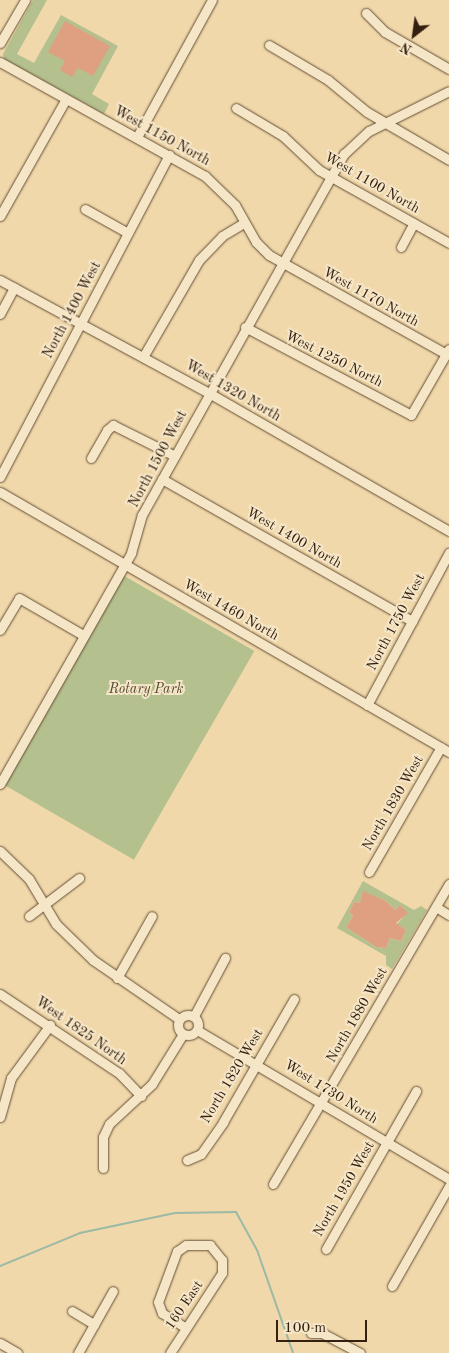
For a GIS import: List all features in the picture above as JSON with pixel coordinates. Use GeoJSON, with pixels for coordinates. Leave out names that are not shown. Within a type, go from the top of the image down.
{"type":"FeatureCollection","features":[{"type":"Feature","properties":{"kind":"street"},"geometry":{"type":"LineString","coordinates":[[0,43],[25,0]]}},
{"type":"Feature","properties":{"kind":"street"},"geometry":{"type":"LineString","coordinates":[[137,137],[212,0]]}},
{"type":"Feature","properties":{"kind":"street"},"geometry":{"type":"LineString","coordinates":[[366,13],[386,32],[449,69]]}},
{"type":"Feature","properties":{"kind":"street"},"geometry":{"type":"LineString","coordinates":[[269,45],[321,75],[352,103],[449,160]]}},
{"type":"Feature","properties":{"kind":"street","name":"West 1150 North"},"geometry":{"type":"LineString","coordinates":[[0,62],[169,155],[219,187],[262,250],[284,263]]}},
{"type":"Feature","properties":{"kind":"street","name":"North 1500 West"},"geometry":{"type":"LineString","coordinates":[[0,784],[136,543],[142,515],[245,327],[284,263],[331,176],[350,146],[386,122],[449,91]]}},
{"type":"Feature","properties":{"kind":"street"},"geometry":{"type":"LineString","coordinates":[[0,216],[66,99]]}},
{"type":"Feature","properties":{"kind":"street","name":"West 1100 North"},"geometry":{"type":"LineString","coordinates":[[236,108],[283,136],[311,163],[331,176],[449,243]]}},
{"type":"Feature","properties":{"kind":"street","name":"North 1400 West"},"geometry":{"type":"LineString","coordinates":[[0,477],[169,155]]}},
{"type":"Feature","properties":{"kind":"street"},"geometry":{"type":"LineString","coordinates":[[85,209],[128,233]]}},
{"type":"Feature","properties":{"kind":"street"},"geometry":{"type":"LineString","coordinates":[[144,357],[199,260],[222,236],[244,223]]}},
{"type":"Feature","properties":{"kind":"street"},"geometry":{"type":"LineString","coordinates":[[401,247],[414,223]]}},
{"type":"Feature","properties":{"kind":"street","name":"West 1170 North"},"geometry":{"type":"LineString","coordinates":[[284,263],[447,351]]}},
{"type":"Feature","properties":{"kind":"street","name":"West 1320 North"},"geometry":{"type":"LineString","coordinates":[[0,280],[209,393],[449,531]]}},
{"type":"Feature","properties":{"kind":"street"},"geometry":{"type":"LineString","coordinates":[[0,314],[14,288]]}},
{"type":"Feature","properties":{"kind":"street","name":"West 1250 North"},"geometry":{"type":"LineString","coordinates":[[245,327],[411,414],[447,351]]}},
{"type":"Feature","properties":{"kind":"street"},"geometry":{"type":"LineString","coordinates":[[91,458],[106,430],[114,425],[175,456]]}},
{"type":"Feature","properties":{"kind":"street","name":"West 1400 North"},"geometry":{"type":"LineString","coordinates":[[162,479],[412,621]]}},
{"type":"Feature","properties":{"kind":"street","name":"West 1460 North"},"geometry":{"type":"LineString","coordinates":[[0,492],[445,750]]}},
{"type":"Feature","properties":{"kind":"street","name":"North 1750 West"},"geometry":{"type":"LineString","coordinates":[[367,704],[449,553]]}},
{"type":"Feature","properties":{"kind":"street"},"geometry":{"type":"LineString","coordinates":[[0,630],[18,598],[83,635]]}},
{"type":"Feature","properties":{"kind":"street","name":"North 1830 West"},"geometry":{"type":"LineString","coordinates":[[369,872],[445,750]]}},
{"type":"Feature","properties":{"kind":"street"},"geometry":{"type":"LineString","coordinates":[[0,852],[29,879],[56,924],[117,978],[179,1019],[194,1016]]}},
{"type":"Feature","properties":{"kind":"street"},"geometry":{"type":"LineString","coordinates":[[29,916],[79,878]]}},
{"type":"Feature","properties":{"kind":"street","name":"North 1880 West"},"geometry":{"type":"LineString","coordinates":[[273,1184],[321,1106],[449,884]]}},
{"type":"Feature","properties":{"kind":"street"},"geometry":{"type":"LineString","coordinates":[[436,908],[449,915]]}},
{"type":"Feature","properties":{"kind":"street"},"geometry":{"type":"LineString","coordinates":[[117,978],[152,916]]}},
{"type":"Feature","properties":{"kind":"street"},"geometry":{"type":"LineString","coordinates":[[103,1168],[103,1138],[109,1124],[141,1096],[183,1034],[197,1030],[194,1016],[225,958]]}},
{"type":"Feature","properties":{"kind":"street","name":"West 1825 North"},"geometry":{"type":"LineString","coordinates":[[0,994],[50,1024],[119,1073],[141,1096]]}},
{"type":"Feature","properties":{"kind":"street","name":"North 1820 West"},"geometry":{"type":"LineString","coordinates":[[187,1160],[201,1154],[294,999]]}},
{"type":"Feature","properties":{"kind":"street"},"geometry":{"type":"LineString","coordinates":[[179,1019],[178,1027],[183,1034]]}},
{"type":"Feature","properties":{"kind":"street"},"geometry":{"type":"LineString","coordinates":[[0,1117],[11,1078],[50,1024]]}},
{"type":"Feature","properties":{"kind":"street","name":"West 1730 North"},"geometry":{"type":"LineString","coordinates":[[197,1030],[291,1082],[321,1106],[449,1179]]}},
{"type":"Feature","properties":{"kind":"street","name":"North 1950 West"},"geometry":{"type":"LineString","coordinates":[[326,1249],[416,1091]]}},
{"type":"Feature","properties":{"kind":"street"},"geometry":{"type":"LineString","coordinates":[[392,1286],[449,1186]]}},
{"type":"Feature","properties":{"kind":"street","name":"160 East"},"geometry":{"type":"LineString","coordinates":[[170,1353],[184,1327],[222,1273],[222,1260],[210,1245],[186,1245],[177,1251],[158,1308],[184,1327]]}},
{"type":"Feature","properties":{"kind":"street"},"geometry":{"type":"LineString","coordinates":[[78,1353],[113,1291]]}},
{"type":"Feature","properties":{"kind":"street"},"geometry":{"type":"LineString","coordinates":[[72,1311],[94,1324]]}},
{"type":"Feature","properties":{"kind":"street"},"geometry":{"type":"LineString","coordinates":[[311,1332],[322,1333],[360,1353]]}},
{"type":"Feature","properties":{"kind":"street"},"geometry":{"type":"LineString","coordinates":[[1,1345],[17,1353]]}},
{"type":"Feature","properties":{"kind":"green space"},"geometry":{"type":"Polygon","coordinates":[[[33,0],[47,0],[17,54],[34,63],[61,15],[118,46],[92,94],[109,104],[104,114],[4,59],[3,54],[33,0]]]}},
{"type":"Feature","properties":{"kind":"green space","name":"Rotary Park"},"geometry":{"type":"Polygon","coordinates":[[[121,574],[254,651],[134,860],[0,783],[121,574]]]}},
{"type":"Feature","properties":{"kind":"green space"},"geometry":{"type":"Polygon","coordinates":[[[363,881],[414,910],[421,906],[427,910],[392,969],[386,965],[386,956],[337,928],[363,881]],[[363,892],[360,903],[354,902],[349,912],[353,916],[346,927],[376,947],[386,948],[390,938],[401,941],[406,930],[397,924],[407,913],[400,905],[395,910],[386,901],[363,892]]]}},
{"type":"Feature","properties":{"kind":"building"},"geometry":{"type":"Polygon","coordinates":[[[65,21],[110,46],[93,76],[78,68],[72,77],[60,70],[65,61],[48,52],[65,21]]]}},
{"type":"Feature","properties":{"kind":"building"},"geometry":{"type":"Polygon","coordinates":[[[363,891],[386,901],[395,910],[400,905],[408,913],[396,923],[406,930],[401,941],[390,938],[386,948],[376,947],[346,927],[353,916],[349,912],[354,902],[360,903],[363,891]]]}},
{"type":"Feature","properties":{"kind":"waterway"},"geometry":{"type":"LineString","coordinates":[[0,1266],[80,1233],[175,1213],[236,1212],[257,1250],[293,1353]]}}]}
